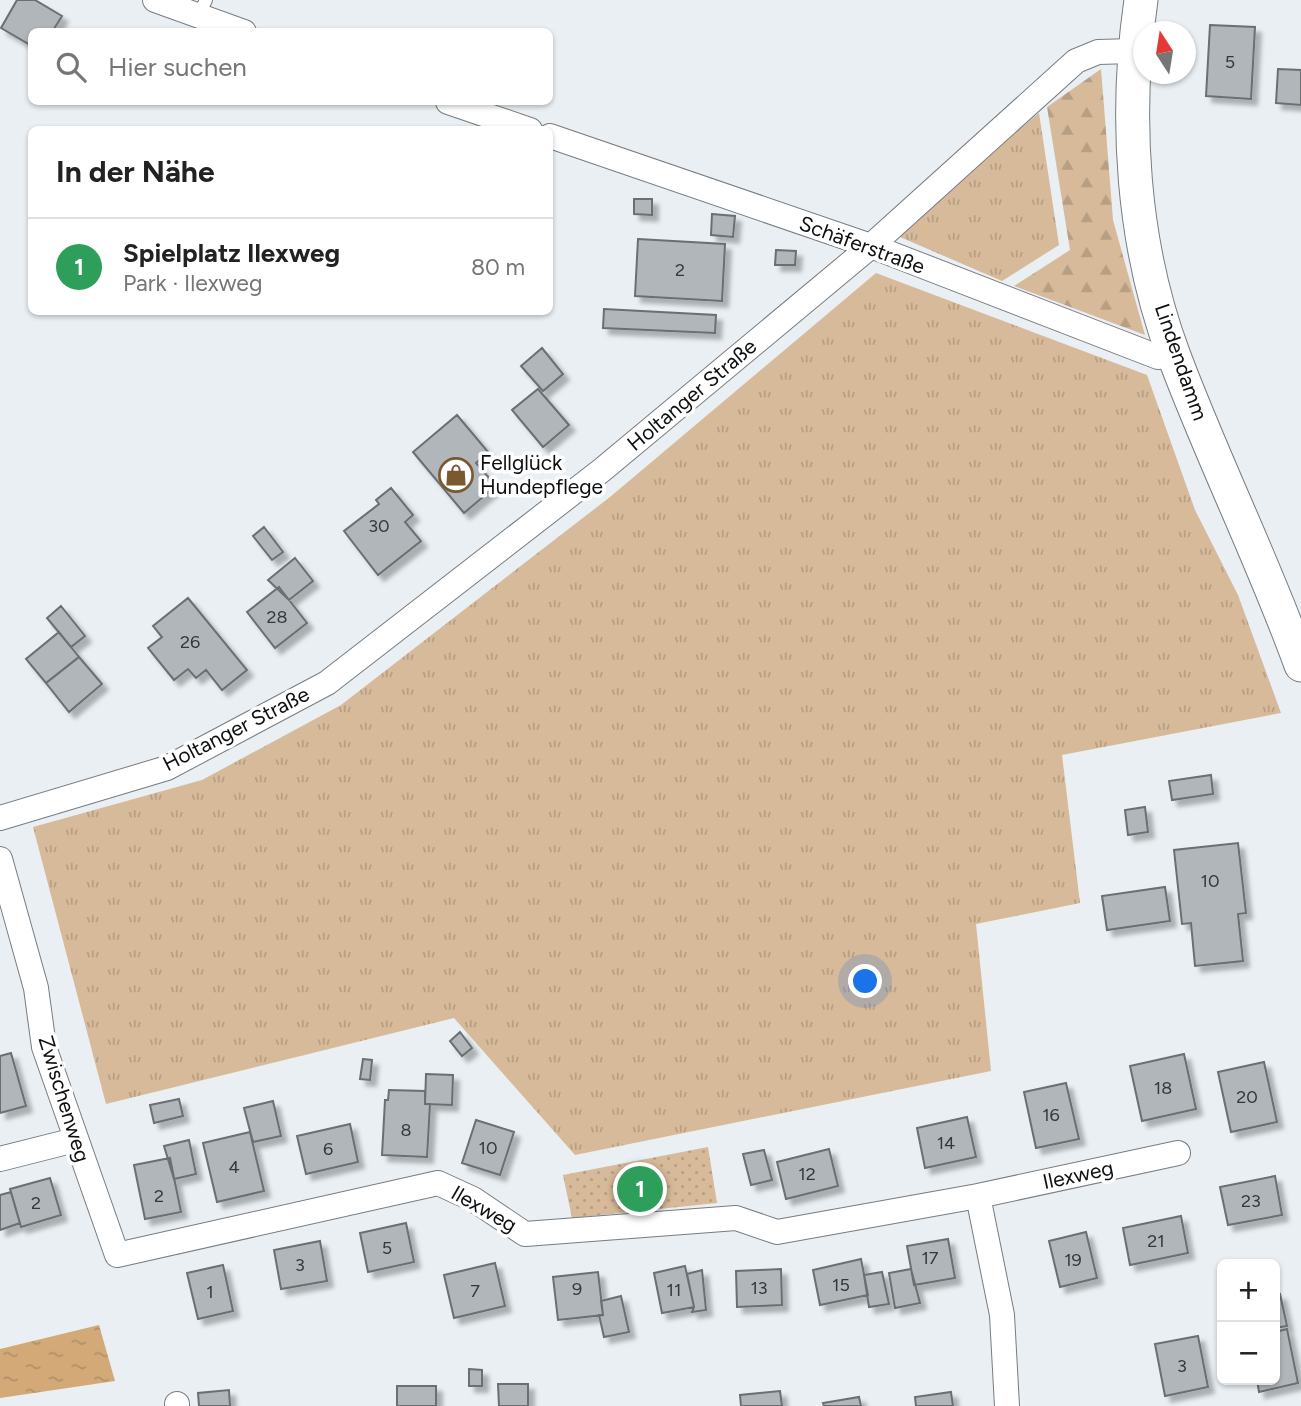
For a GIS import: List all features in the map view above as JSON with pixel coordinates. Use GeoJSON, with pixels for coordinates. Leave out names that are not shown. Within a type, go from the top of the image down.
{"type":"FeatureCollection","features":[{"type":"Feature","properties":{"kind":"street"},"geometry":{"type":"LineString","coordinates":[[155,0],[202,8],[237,28]]}},
{"type":"Feature","properties":{"kind":"street","name":"Lindendamm"},"geometry":{"type":"LineString","coordinates":[[1138,21],[1141,0]]}},
{"type":"Feature","properties":{"kind":"street","name":"Holtanger Straße"},"geometry":{"type":"LineString","coordinates":[[0,818],[167,768],[327,683],[602,470],[871,246],[1076,61],[1098,52],[1133,51]]}},
{"type":"Feature","properties":{"kind":"street","name":"Lindendamm"},"geometry":{"type":"LineString","coordinates":[[1133,84],[1138,205],[1148,258],[1173,354],[1277,599],[1301,665]]}},
{"type":"Feature","properties":{"kind":"street"},"geometry":{"type":"LineString","coordinates":[[458,105],[518,126]]}},
{"type":"Feature","properties":{"kind":"street","name":"Schäferstraße"},"geometry":{"type":"LineString","coordinates":[[553,137],[871,246],[1158,356],[1173,354]]}},
{"type":"Feature","properties":{"kind":"street","name":"Zwischenweg"},"geometry":{"type":"LineString","coordinates":[[0,859],[36,988],[44,1047],[117,1255]]}},
{"type":"Feature","properties":{"kind":"street"},"geometry":{"type":"LineString","coordinates":[[0,1159],[75,1140]]}},
{"type":"Feature","properties":{"kind":"street","name":"Ilexweg"},"geometry":{"type":"LineString","coordinates":[[117,1255],[438,1183],[473,1199],[526,1234],[736,1218],[777,1231],[978,1196],[1178,1153]]}},
{"type":"Feature","properties":{"kind":"street"},"geometry":{"type":"LineString","coordinates":[[978,1196],[1002,1315],[1007,1406]]}},
{"type":"Feature","properties":{"kind":"green space"},"geometry":{"type":"Polygon","coordinates":[[[1101,69],[1113,220],[1145,335],[1014,286],[1070,250],[1047,107],[1101,69]]]}},
{"type":"Feature","properties":{"kind":"green space"},"geometry":{"type":"Polygon","coordinates":[[[1039,113],[1059,245],[1002,281],[893,234],[1039,113]]]}},
{"type":"Feature","properties":{"kind":"green space"},"geometry":{"type":"Polygon","coordinates":[[[876,273],[1147,375],[1195,510],[1238,595],[1281,713],[1062,755],[1080,903],[976,924],[991,1071],[575,1155],[454,1018],[106,1104],[33,827],[202,780],[341,705],[610,497],[876,273]]]}},
{"type":"Feature","properties":{"kind":"green space"},"geometry":{"type":"Polygon","coordinates":[[[708,1147],[717,1203],[572,1218],[563,1175],[708,1147]]]}},
{"type":"Feature","properties":{"kind":"water"},"geometry":{"type":"Polygon","coordinates":[[[99,1325],[115,1381],[0,1398],[0,1349],[99,1325]]]}},
{"type":"Feature","properties":{"kind":"building"},"geometry":{"type":"Polygon","coordinates":[[[17,0],[35,0],[62,16],[54,28],[28,28],[28,44],[1,28],[17,0]]]}},
{"type":"Feature","properties":{"kind":"building"},"geometry":{"type":"Polygon","coordinates":[[[1210,25],[1255,27],[1251,99],[1206,96],[1210,25]]]}},
{"type":"Feature","properties":{"kind":"building"},"geometry":{"type":"Polygon","coordinates":[[[1278,69],[1301,70],[1301,105],[1276,103],[1278,69]]]}},
{"type":"Feature","properties":{"kind":"building"},"geometry":{"type":"Polygon","coordinates":[[[634,199],[652,199],[652,215],[634,214],[634,199]]]}},
{"type":"Feature","properties":{"kind":"building"},"geometry":{"type":"Polygon","coordinates":[[[712,214],[735,216],[733,237],[711,235],[712,214]]]}},
{"type":"Feature","properties":{"kind":"building"},"geometry":{"type":"Polygon","coordinates":[[[638,239],[725,244],[722,301],[635,296],[638,239]]]}},
{"type":"Feature","properties":{"kind":"building"},"geometry":{"type":"Polygon","coordinates":[[[776,250],[796,251],[795,265],[775,265],[776,250]]]}},
{"type":"Feature","properties":{"kind":"building"},"geometry":{"type":"Polygon","coordinates":[[[604,309],[716,315],[715,333],[603,328],[604,309]]]}},
{"type":"Feature","properties":{"kind":"building"},"geometry":{"type":"Polygon","coordinates":[[[542,348],[563,374],[543,391],[521,366],[542,348]]]}},
{"type":"Feature","properties":{"kind":"building"},"geometry":{"type":"Polygon","coordinates":[[[538,389],[569,425],[543,447],[512,410],[538,389]]]}},
{"type":"Feature","properties":{"kind":"building"},"geometry":{"type":"Polygon","coordinates":[[[457,415],[488,452],[476,463],[496,486],[464,513],[413,452],[457,415]]]}},
{"type":"Feature","properties":{"kind":"building"},"geometry":{"type":"Polygon","coordinates":[[[391,488],[413,515],[405,522],[421,541],[378,575],[344,531],[379,504],[376,500],[391,488]]]}},
{"type":"Feature","properties":{"kind":"building"},"geometry":{"type":"Polygon","coordinates":[[[264,527],[283,552],[272,560],[253,536],[264,527]]]}},
{"type":"Feature","properties":{"kind":"building"},"geometry":{"type":"Polygon","coordinates":[[[295,558],[313,581],[289,600],[268,580],[295,558]]]}},
{"type":"Feature","properties":{"kind":"building"},"geometry":{"type":"Polygon","coordinates":[[[279,587],[307,623],[275,648],[247,612],[279,587]]]}},
{"type":"Feature","properties":{"kind":"building"},"geometry":{"type":"Polygon","coordinates":[[[188,598],[247,670],[222,690],[206,670],[196,678],[188,669],[174,680],[148,648],[162,637],[153,626],[188,598]]]}},
{"type":"Feature","properties":{"kind":"building"},"geometry":{"type":"Polygon","coordinates":[[[61,606],[85,636],[71,647],[47,618],[61,606]]]}},
{"type":"Feature","properties":{"kind":"building"},"geometry":{"type":"Polygon","coordinates":[[[59,632],[79,657],[46,683],[26,659],[59,632]]]}},
{"type":"Feature","properties":{"kind":"building"},"geometry":{"type":"Polygon","coordinates":[[[79,657],[102,684],[69,712],[46,683],[79,657]]]}},
{"type":"Feature","properties":{"kind":"building"},"geometry":{"type":"Polygon","coordinates":[[[1211,775],[1213,794],[1172,800],[1169,781],[1211,775]]]}},
{"type":"Feature","properties":{"kind":"building"},"geometry":{"type":"Polygon","coordinates":[[[1145,807],[1148,832],[1128,835],[1125,810],[1145,807]]]}},
{"type":"Feature","properties":{"kind":"building"},"geometry":{"type":"Polygon","coordinates":[[[1238,843],[1246,913],[1238,914],[1243,961],[1195,966],[1191,923],[1182,924],[1174,850],[1238,843]]]}},
{"type":"Feature","properties":{"kind":"building"},"geometry":{"type":"Polygon","coordinates":[[[1165,887],[1170,921],[1107,930],[1102,896],[1165,887]]]}},
{"type":"Feature","properties":{"kind":"building"},"geometry":{"type":"Polygon","coordinates":[[[460,1032],[472,1048],[462,1056],[450,1041],[460,1032]]]}},
{"type":"Feature","properties":{"kind":"building"},"geometry":{"type":"Polygon","coordinates":[[[11,1053],[26,1106],[0,1113],[0,1056],[11,1053]]]}},
{"type":"Feature","properties":{"kind":"building"},"geometry":{"type":"Polygon","coordinates":[[[1184,1054],[1196,1109],[1142,1121],[1130,1066],[1184,1054]]]}},
{"type":"Feature","properties":{"kind":"building"},"geometry":{"type":"Polygon","coordinates":[[[363,1059],[372,1060],[370,1080],[360,1079],[363,1059]]]}},
{"type":"Feature","properties":{"kind":"building"},"geometry":{"type":"Polygon","coordinates":[[[1264,1062],[1277,1122],[1231,1132],[1218,1072],[1264,1062]]]}},
{"type":"Feature","properties":{"kind":"building"},"geometry":{"type":"Polygon","coordinates":[[[426,1074],[453,1075],[452,1105],[425,1104],[426,1074]]]}},
{"type":"Feature","properties":{"kind":"building"},"geometry":{"type":"Polygon","coordinates":[[[1066,1083],[1079,1139],[1036,1148],[1024,1092],[1066,1083]]]}},
{"type":"Feature","properties":{"kind":"building"},"geometry":{"type":"Polygon","coordinates":[[[389,1090],[425,1091],[425,1104],[430,1104],[427,1157],[382,1155],[385,1100],[388,1100],[389,1090]]]}},
{"type":"Feature","properties":{"kind":"building"},"geometry":{"type":"Polygon","coordinates":[[[179,1099],[183,1116],[154,1123],[150,1105],[179,1099]]]}},
{"type":"Feature","properties":{"kind":"building"},"geometry":{"type":"Polygon","coordinates":[[[273,1101],[281,1136],[253,1142],[244,1108],[273,1101]]]}},
{"type":"Feature","properties":{"kind":"building"},"geometry":{"type":"Polygon","coordinates":[[[967,1117],[976,1157],[925,1168],[917,1128],[967,1117]]]}},
{"type":"Feature","properties":{"kind":"building"},"geometry":{"type":"Polygon","coordinates":[[[476,1120],[514,1132],[500,1175],[462,1163],[476,1120]]]}},
{"type":"Feature","properties":{"kind":"building"},"geometry":{"type":"Polygon","coordinates":[[[350,1124],[358,1162],[306,1174],[297,1136],[350,1124]]]}},
{"type":"Feature","properties":{"kind":"building"},"geometry":{"type":"Polygon","coordinates":[[[250,1132],[264,1191],[217,1202],[203,1143],[250,1132]]]}},
{"type":"Feature","properties":{"kind":"building"},"geometry":{"type":"Polygon","coordinates":[[[189,1140],[196,1174],[174,1179],[164,1146],[189,1140]]]}},
{"type":"Feature","properties":{"kind":"building"},"geometry":{"type":"Polygon","coordinates":[[[829,1149],[838,1186],[786,1199],[777,1162],[829,1149]]]}},
{"type":"Feature","properties":{"kind":"building"},"geometry":{"type":"Polygon","coordinates":[[[764,1150],[772,1180],[751,1185],[743,1154],[764,1150]]]}},
{"type":"Feature","properties":{"kind":"building"},"geometry":{"type":"Polygon","coordinates":[[[170,1158],[181,1212],[145,1219],[134,1165],[170,1158]]]}},
{"type":"Feature","properties":{"kind":"building"},"geometry":{"type":"Polygon","coordinates":[[[1275,1176],[1282,1215],[1228,1225],[1220,1187],[1275,1176]]]}},
{"type":"Feature","properties":{"kind":"building"},"geometry":{"type":"Polygon","coordinates":[[[50,1178],[61,1215],[21,1227],[10,1189],[50,1178]]]}},
{"type":"Feature","properties":{"kind":"building"},"geometry":{"type":"Polygon","coordinates":[[[11,1192],[20,1223],[0,1230],[0,1195],[11,1192]]]}},
{"type":"Feature","properties":{"kind":"building"},"geometry":{"type":"Polygon","coordinates":[[[1181,1216],[1188,1253],[1130,1265],[1123,1228],[1181,1216]]]}},
{"type":"Feature","properties":{"kind":"building"},"geometry":{"type":"Polygon","coordinates":[[[406,1223],[414,1262],[368,1272],[360,1233],[406,1223]]]}},
{"type":"Feature","properties":{"kind":"building"},"geometry":{"type":"Polygon","coordinates":[[[1086,1232],[1097,1278],[1060,1287],[1049,1241],[1086,1232]]]}},
{"type":"Feature","properties":{"kind":"building"},"geometry":{"type":"Polygon","coordinates":[[[948,1239],[955,1278],[914,1285],[907,1246],[948,1239]]]}},
{"type":"Feature","properties":{"kind":"building"},"geometry":{"type":"Polygon","coordinates":[[[320,1241],[327,1281],[281,1289],[274,1250],[320,1241]]]}},
{"type":"Feature","properties":{"kind":"building"},"geometry":{"type":"Polygon","coordinates":[[[861,1259],[868,1295],[820,1305],[813,1270],[861,1259]]]}},
{"type":"Feature","properties":{"kind":"building"},"geometry":{"type":"Polygon","coordinates":[[[495,1263],[505,1306],[454,1318],[444,1275],[495,1263]]]}},
{"type":"Feature","properties":{"kind":"building"},"geometry":{"type":"Polygon","coordinates":[[[223,1265],[233,1311],[198,1319],[187,1273],[223,1265]]]}},
{"type":"Feature","properties":{"kind":"building"},"geometry":{"type":"Polygon","coordinates":[[[685,1266],[694,1307],[662,1313],[654,1273],[685,1266]]]}},
{"type":"Feature","properties":{"kind":"building"},"geometry":{"type":"Polygon","coordinates":[[[781,1269],[782,1305],[737,1307],[736,1271],[781,1269]]]}},
{"type":"Feature","properties":{"kind":"building"},"geometry":{"type":"Polygon","coordinates":[[[911,1269],[920,1303],[895,1308],[889,1273],[911,1269]]]}},
{"type":"Feature","properties":{"kind":"building"},"geometry":{"type":"Polygon","coordinates":[[[702,1270],[706,1310],[692,1312],[694,1307],[687,1274],[702,1270]]]}},
{"type":"Feature","properties":{"kind":"building"},"geometry":{"type":"Polygon","coordinates":[[[598,1272],[603,1315],[558,1320],[553,1277],[598,1272]]]}},
{"type":"Feature","properties":{"kind":"building"},"geometry":{"type":"Polygon","coordinates":[[[882,1272],[889,1304],[869,1307],[864,1275],[882,1272]]]}},
{"type":"Feature","properties":{"kind":"building"},"geometry":{"type":"Polygon","coordinates":[[[1280,1294],[1287,1326],[1280,1327],[1280,1294]]]}},
{"type":"Feature","properties":{"kind":"building"},"geometry":{"type":"Polygon","coordinates":[[[621,1296],[629,1332],[604,1337],[599,1315],[603,1315],[601,1301],[621,1296]]]}},
{"type":"Feature","properties":{"kind":"building"},"geometry":{"type":"Polygon","coordinates":[[[1287,1329],[1298,1383],[1259,1392],[1258,1385],[1280,1385],[1280,1331],[1287,1329]]]}},
{"type":"Feature","properties":{"kind":"building"},"geometry":{"type":"Polygon","coordinates":[[[1198,1336],[1208,1387],[1165,1396],[1155,1344],[1198,1336]]]}},
{"type":"Feature","properties":{"kind":"building"},"geometry":{"type":"Polygon","coordinates":[[[469,1369],[482,1370],[482,1386],[469,1386],[469,1369]]]}},
{"type":"Feature","properties":{"kind":"building"},"geometry":{"type":"Polygon","coordinates":[[[498,1384],[528,1384],[528,1406],[499,1406],[498,1384]]]}},
{"type":"Feature","properties":{"kind":"building"},"geometry":{"type":"Polygon","coordinates":[[[397,1386],[436,1386],[436,1406],[397,1406],[397,1386]]]}},
{"type":"Feature","properties":{"kind":"building"},"geometry":{"type":"Polygon","coordinates":[[[229,1390],[230,1406],[199,1406],[198,1393],[229,1390]]]}},
{"type":"Feature","properties":{"kind":"building"},"geometry":{"type":"Polygon","coordinates":[[[780,1391],[782,1406],[741,1406],[740,1395],[780,1391]]]}},
{"type":"Feature","properties":{"kind":"building"},"geometry":{"type":"Polygon","coordinates":[[[951,1392],[953,1406],[916,1406],[915,1397],[951,1392]]]}},
{"type":"Feature","properties":{"kind":"building"},"geometry":{"type":"Polygon","coordinates":[[[859,1397],[861,1406],[824,1406],[823,1403],[859,1397]]]}},
{"type":"Feature","properties":{"kind":"place","name":"Fellglück Hundepflege"},"geometry":{"type":"Point","coordinates":[456,475]}},
{"type":"Feature","properties":{"kind":"place","name":"Spielplatz Ilexweg"},"geometry":{"type":"Point","coordinates":[640,1189]}}]}
